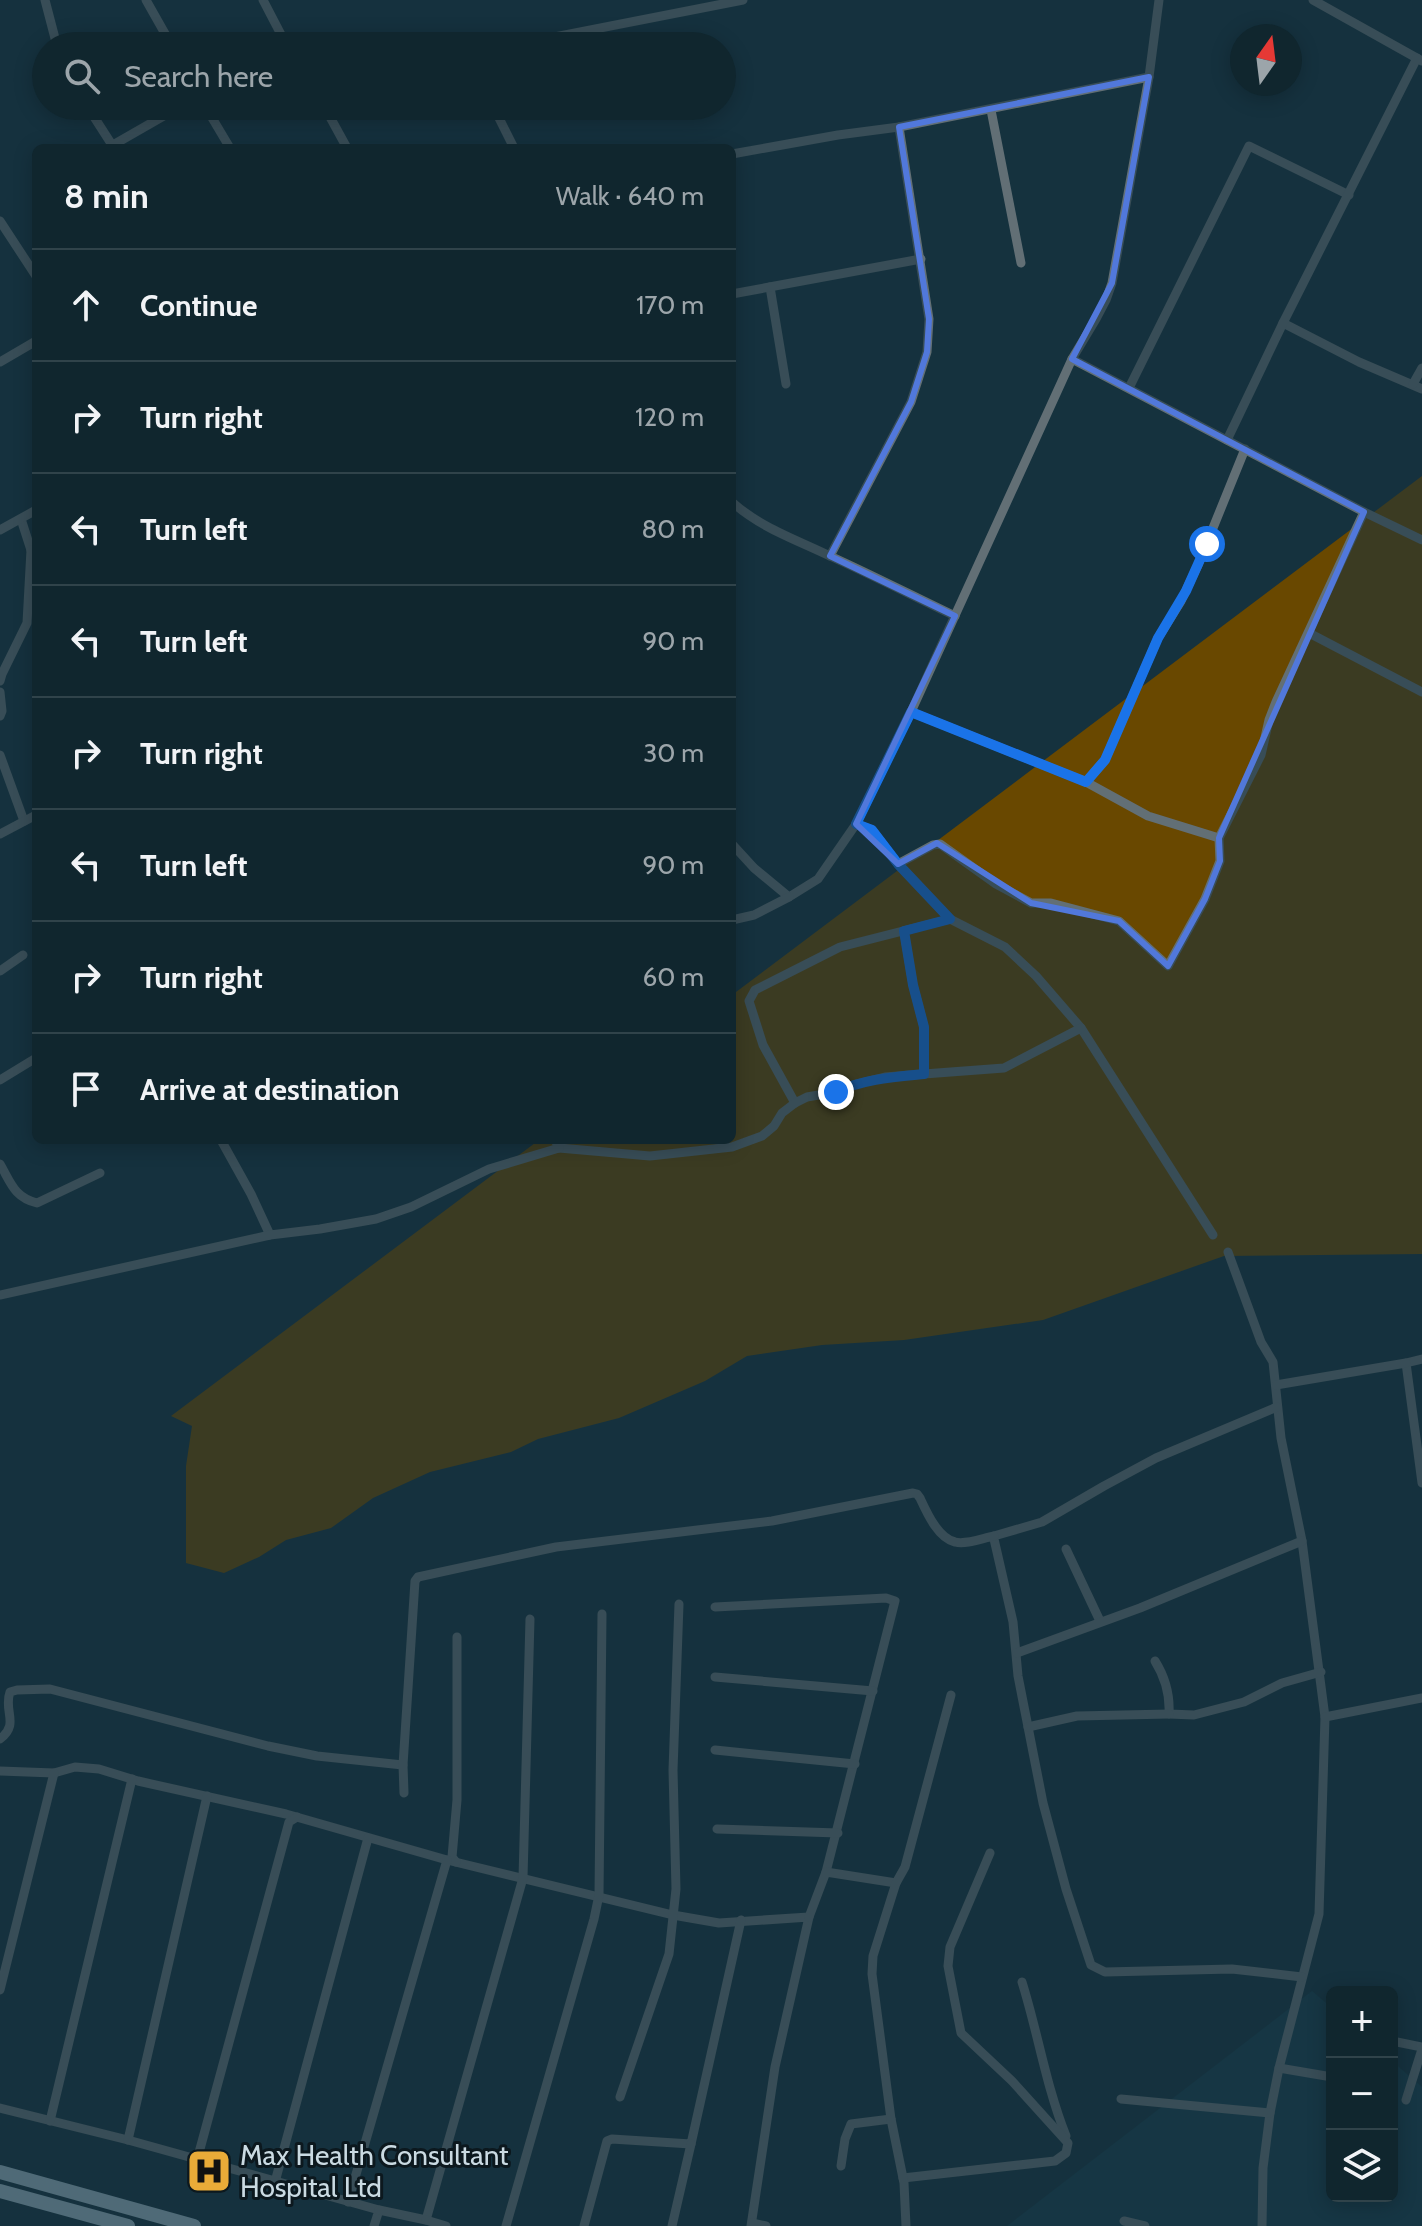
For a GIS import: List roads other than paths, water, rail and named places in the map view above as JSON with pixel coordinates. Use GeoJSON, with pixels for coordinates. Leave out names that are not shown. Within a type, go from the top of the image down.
{"type":"FeatureCollection","features":[{"type":"Feature","properties":{"kind":"main road"},"geometry":{"type":"LineString","coordinates":[[0,2172],[194,2226]]}},
{"type":"Feature","properties":{"kind":"main road"},"geometry":{"type":"LineString","coordinates":[[0,2191],[122,2224],[122,2206]]}},
{"type":"Feature","properties":{"kind":"street"},"geometry":{"type":"LineString","coordinates":[[45,0],[53,32]]}},
{"type":"Feature","properties":{"kind":"street"},"geometry":{"type":"LineString","coordinates":[[146,0],[164,32]]}},
{"type":"Feature","properties":{"kind":"street"},"geometry":{"type":"LineString","coordinates":[[263,0],[280,32]]}},
{"type":"Feature","properties":{"kind":"street"},"geometry":{"type":"LineString","coordinates":[[580,32],[743,0]]}},
{"type":"Feature","properties":{"kind":"street"},"geometry":{"type":"LineString","coordinates":[[736,919],[754,915],[818,879],[856,824],[911,712],[1072,359],[1106,300],[1112,283],[1149,77],[1159,0]]}},
{"type":"Feature","properties":{"kind":"street"},"geometry":{"type":"LineString","coordinates":[[1227,440],[1283,323],[1419,60],[1313,0]]}},
{"type":"Feature","properties":{"kind":"street"},"geometry":{"type":"LineString","coordinates":[[736,153],[899,127],[1149,77]]}},
{"type":"Feature","properties":{"kind":"street"},"geometry":{"type":"LineString","coordinates":[[991,110],[1021,263]]}},
{"type":"Feature","properties":{"kind":"street"},"geometry":{"type":"LineString","coordinates":[[96,120],[112,144]]}},
{"type":"Feature","properties":{"kind":"street"},"geometry":{"type":"LineString","coordinates":[[119,144],[158,120]]}},
{"type":"Feature","properties":{"kind":"street"},"geometry":{"type":"LineString","coordinates":[[213,120],[228,144]]}},
{"type":"Feature","properties":{"kind":"street"},"geometry":{"type":"LineString","coordinates":[[332,120],[345,144]]}},
{"type":"Feature","properties":{"kind":"street"},"geometry":{"type":"LineString","coordinates":[[500,120],[512,144]]}},
{"type":"Feature","properties":{"kind":"street"},"geometry":{"type":"LineString","coordinates":[[830,556],[911,402],[927,352],[929,319],[899,127]]}},
{"type":"Feature","properties":{"kind":"street"},"geometry":{"type":"LineString","coordinates":[[1129,388],[1249,146],[1349,195]]}},
{"type":"Feature","properties":{"kind":"street"},"geometry":{"type":"LineString","coordinates":[[0,221],[32,270]]}},
{"type":"Feature","properties":{"kind":"street"},"geometry":{"type":"LineString","coordinates":[[736,293],[921,259]]}},
{"type":"Feature","properties":{"kind":"street"},"geometry":{"type":"LineString","coordinates":[[770,287],[786,384]]}},
{"type":"Feature","properties":{"kind":"street"},"geometry":{"type":"LineString","coordinates":[[1283,323],[1359,362],[1418,386],[1422,368]]}},
{"type":"Feature","properties":{"kind":"street"},"geometry":{"type":"LineString","coordinates":[[0,362],[32,343]]}},
{"type":"Feature","properties":{"kind":"street"},"geometry":{"type":"LineString","coordinates":[[1072,359],[1422,540]]}},
{"type":"Feature","properties":{"kind":"street"},"geometry":{"type":"LineString","coordinates":[[1086,782],[1105,760],[1158,638],[1181,601],[1245,449]]}},
{"type":"Feature","properties":{"kind":"street"},"geometry":{"type":"LineString","coordinates":[[736,506],[765,527],[955,616]]}},
{"type":"Feature","properties":{"kind":"street"},"geometry":{"type":"LineString","coordinates":[[0,530],[32,512]]}},
{"type":"Feature","properties":{"kind":"street"},"geometry":{"type":"LineString","coordinates":[[898,864],[940,844],[996,884],[1031,903],[1051,903],[1119,921],[1168,966],[1205,899],[1220,861],[1219,838],[1261,755],[1276,702],[1364,512]]}},
{"type":"Feature","properties":{"kind":"street"},"geometry":{"type":"LineString","coordinates":[[21,519],[32,549]]}},
{"type":"Feature","properties":{"kind":"street"},"geometry":{"type":"LineString","coordinates":[[0,681],[27,623],[32,564]]}},
{"type":"Feature","properties":{"kind":"street"},"geometry":{"type":"LineString","coordinates":[[1309,633],[1422,692]]}},
{"type":"Feature","properties":{"kind":"street"},"geometry":{"type":"LineString","coordinates":[[0,692],[0,716]]}},
{"type":"Feature","properties":{"kind":"street"},"geometry":{"type":"LineString","coordinates":[[911,712],[1086,782],[1148,816],[1219,838]]}},
{"type":"Feature","properties":{"kind":"street"},"geometry":{"type":"LineString","coordinates":[[0,755],[24,821]]}},
{"type":"Feature","properties":{"kind":"street"},"geometry":{"type":"LineString","coordinates":[[0,834],[32,817]]}},
{"type":"Feature","properties":{"kind":"street"},"geometry":{"type":"LineString","coordinates":[[856,824],[872,830],[898,864],[950,919],[995,941],[1036,976],[1081,1028],[1213,1235]]}},
{"type":"Feature","properties":{"kind":"street"},"geometry":{"type":"LineString","coordinates":[[736,848],[789,897]]}},
{"type":"Feature","properties":{"kind":"street"},"geometry":{"type":"LineString","coordinates":[[795,1103],[763,1045],[749,1001],[755,990],[840,947],[950,919]]}},
{"type":"Feature","properties":{"kind":"street"},"geometry":{"type":"LineString","coordinates":[[904,931],[924,1027],[924,1074]]}},
{"type":"Feature","properties":{"kind":"street"},"geometry":{"type":"LineString","coordinates":[[0,971],[23,955]]}},
{"type":"Feature","properties":{"kind":"street"},"geometry":{"type":"LineString","coordinates":[[0,1295],[270,1235],[376,1219],[411,1207],[489,1169],[557,1144],[650,1156],[732,1147],[762,1136],[774,1126],[782,1113],[807,1097],[885,1077],[1004,1068],[1081,1028]]}},
{"type":"Feature","properties":{"kind":"street"},"geometry":{"type":"LineString","coordinates":[[0,1080],[32,1060]]}},
{"type":"Feature","properties":{"kind":"street"},"geometry":{"type":"LineString","coordinates":[[223,1144],[270,1235]]}},
{"type":"Feature","properties":{"kind":"street"},"geometry":{"type":"LineString","coordinates":[[704,1144],[707,1148]]}},
{"type":"Feature","properties":{"kind":"street"},"geometry":{"type":"LineString","coordinates":[[0,1164],[18,1195],[37,1203],[100,1173]]}},
{"type":"Feature","properties":{"kind":"street"},"geometry":{"type":"LineString","coordinates":[[1228,1252],[1261,1342],[1273,1362],[1281,1438],[1302,1541],[1325,1717],[1319,1914],[1270,2113],[1263,2168],[1262,2226]]}},
{"type":"Feature","properties":{"kind":"street"},"geometry":{"type":"LineString","coordinates":[[1276,1385],[1422,1359]]}},
{"type":"Feature","properties":{"kind":"street"},"geometry":{"type":"LineString","coordinates":[[1406,1363],[1422,1483]]}},
{"type":"Feature","properties":{"kind":"street"},"geometry":{"type":"LineString","coordinates":[[404,1793],[403,1765],[415,1581],[418,1577],[556,1547],[772,1521],[913,1493],[920,1498],[933,1526],[949,1539],[958,1543],[994,1536],[1042,1522],[1156,1458],[1277,1407]]}},
{"type":"Feature","properties":{"kind":"street"},"geometry":{"type":"LineString","coordinates":[[994,1536],[1013,1622],[1018,1676],[1043,1803],[1091,1965],[1105,1972],[1232,1969],[1302,1977]]}},
{"type":"Feature","properties":{"kind":"street"},"geometry":{"type":"LineString","coordinates":[[1017,1653],[1140,1608],[1302,1541]]}},
{"type":"Feature","properties":{"kind":"street"},"geometry":{"type":"LineString","coordinates":[[1066,1549],[1100,1621]]}},
{"type":"Feature","properties":{"kind":"street"},"geometry":{"type":"LineString","coordinates":[[715,1607],[895,1601],[838,1833],[809,1917],[775,2067],[752,2224],[766,2226]]}},
{"type":"Feature","properties":{"kind":"street"},"geometry":{"type":"LineString","coordinates":[[620,2097],[669,1954],[676,1889],[673,1770],[679,1604]]}},
{"type":"Feature","properties":{"kind":"street"},"geometry":{"type":"LineString","coordinates":[[506,2226],[599,1895],[602,1614]]}},
{"type":"Feature","properties":{"kind":"street"},"geometry":{"type":"LineString","coordinates":[[426,2220],[523,1878],[530,1619]]}},
{"type":"Feature","properties":{"kind":"street"},"geometry":{"type":"LineString","coordinates":[[348,2202],[452,1857],[457,1800],[457,1637]]}},
{"type":"Feature","properties":{"kind":"street"},"geometry":{"type":"LineString","coordinates":[[1155,1661],[1168,1693],[1169,1714]]}},
{"type":"Feature","properties":{"kind":"street"},"geometry":{"type":"LineString","coordinates":[[1028,1727],[1077,1716],[1194,1715],[1244,1702],[1282,1683],[1321,1672]]}},
{"type":"Feature","properties":{"kind":"street"},"geometry":{"type":"LineString","coordinates":[[715,1677],[873,1691]]}},
{"type":"Feature","properties":{"kind":"street"},"geometry":{"type":"LineString","coordinates":[[0,1739],[8,1733],[11,1725],[7,1700],[10,1692],[50,1689],[268,1746],[317,1756],[403,1765]]}},
{"type":"Feature","properties":{"kind":"street"},"geometry":{"type":"LineString","coordinates":[[906,2226],[903,2178],[891,2119],[872,1974],[873,1956],[896,1883],[905,1867],[951,1695]]}},
{"type":"Feature","properties":{"kind":"street"},"geometry":{"type":"LineString","coordinates":[[1325,1717],[1422,1698]]}},
{"type":"Feature","properties":{"kind":"street"},"geometry":{"type":"LineString","coordinates":[[715,1750],[855,1764]]}},
{"type":"Feature","properties":{"kind":"street"},"geometry":{"type":"LineString","coordinates":[[0,1771],[54,1773],[87,1767],[297,1817],[451,1861],[673,1915],[719,1923],[809,1917]]}},
{"type":"Feature","properties":{"kind":"street"},"geometry":{"type":"LineString","coordinates":[[0,1990],[54,1773]]}},
{"type":"Feature","properties":{"kind":"street"},"geometry":{"type":"LineString","coordinates":[[50,2121],[132,1779]]}},
{"type":"Feature","properties":{"kind":"street"},"geometry":{"type":"LineString","coordinates":[[128,2140],[207,1796]]}},
{"type":"Feature","properties":{"kind":"street"},"geometry":{"type":"LineString","coordinates":[[197,2160],[289,1822],[297,1817]]}},
{"type":"Feature","properties":{"kind":"street"},"geometry":{"type":"LineString","coordinates":[[717,1829],[838,1833]]}},
{"type":"Feature","properties":{"kind":"street"},"geometry":{"type":"LineString","coordinates":[[275,2182],[368,1838]]}},
{"type":"Feature","properties":{"kind":"street"},"geometry":{"type":"LineString","coordinates":[[990,1853],[950,1947],[948,1958],[958,2025],[966,2039],[1012,2081],[1068,2143]]}},
{"type":"Feature","properties":{"kind":"street"},"geometry":{"type":"LineString","coordinates":[[826,1872],[896,1883]]}},
{"type":"Feature","properties":{"kind":"street"},"geometry":{"type":"LineString","coordinates":[[672,2226],[741,1920]]}},
{"type":"Feature","properties":{"kind":"street"},"geometry":{"type":"LineString","coordinates":[[903,2178],[1055,2161],[1066,2153],[1068,2143],[1055,2110],[1022,1982]]}},
{"type":"Feature","properties":{"kind":"street"},"geometry":{"type":"LineString","coordinates":[[1398,2042],[1422,2048],[1406,2100]]}},
{"type":"Feature","properties":{"kind":"street"},"geometry":{"type":"LineString","coordinates":[[1279,2068],[1326,2076]]}},
{"type":"Feature","properties":{"kind":"street"},"geometry":{"type":"LineString","coordinates":[[1121,2099],[1270,2113]]}},
{"type":"Feature","properties":{"kind":"street"},"geometry":{"type":"LineString","coordinates":[[0,2108],[446,2226]]}},
{"type":"Feature","properties":{"kind":"street"},"geometry":{"type":"LineString","coordinates":[[841,2166],[851,2124],[891,2119]]}},
{"type":"Feature","properties":{"kind":"street"},"geometry":{"type":"LineString","coordinates":[[584,2226],[607,2141],[691,2144]]}},
{"type":"Feature","properties":{"kind":"street"},"geometry":{"type":"LineString","coordinates":[[374,2226],[379,2210]]}},
{"type":"Feature","properties":{"kind":"street"},"geometry":{"type":"LineString","coordinates":[[1124,2221],[1145,2226]]}},
{"type":"Feature","properties":{"kind":"place","name":"Max Health Consultant Hospital Ltd"},"geometry":{"type":"Point","coordinates":[209,2171]}}]}
